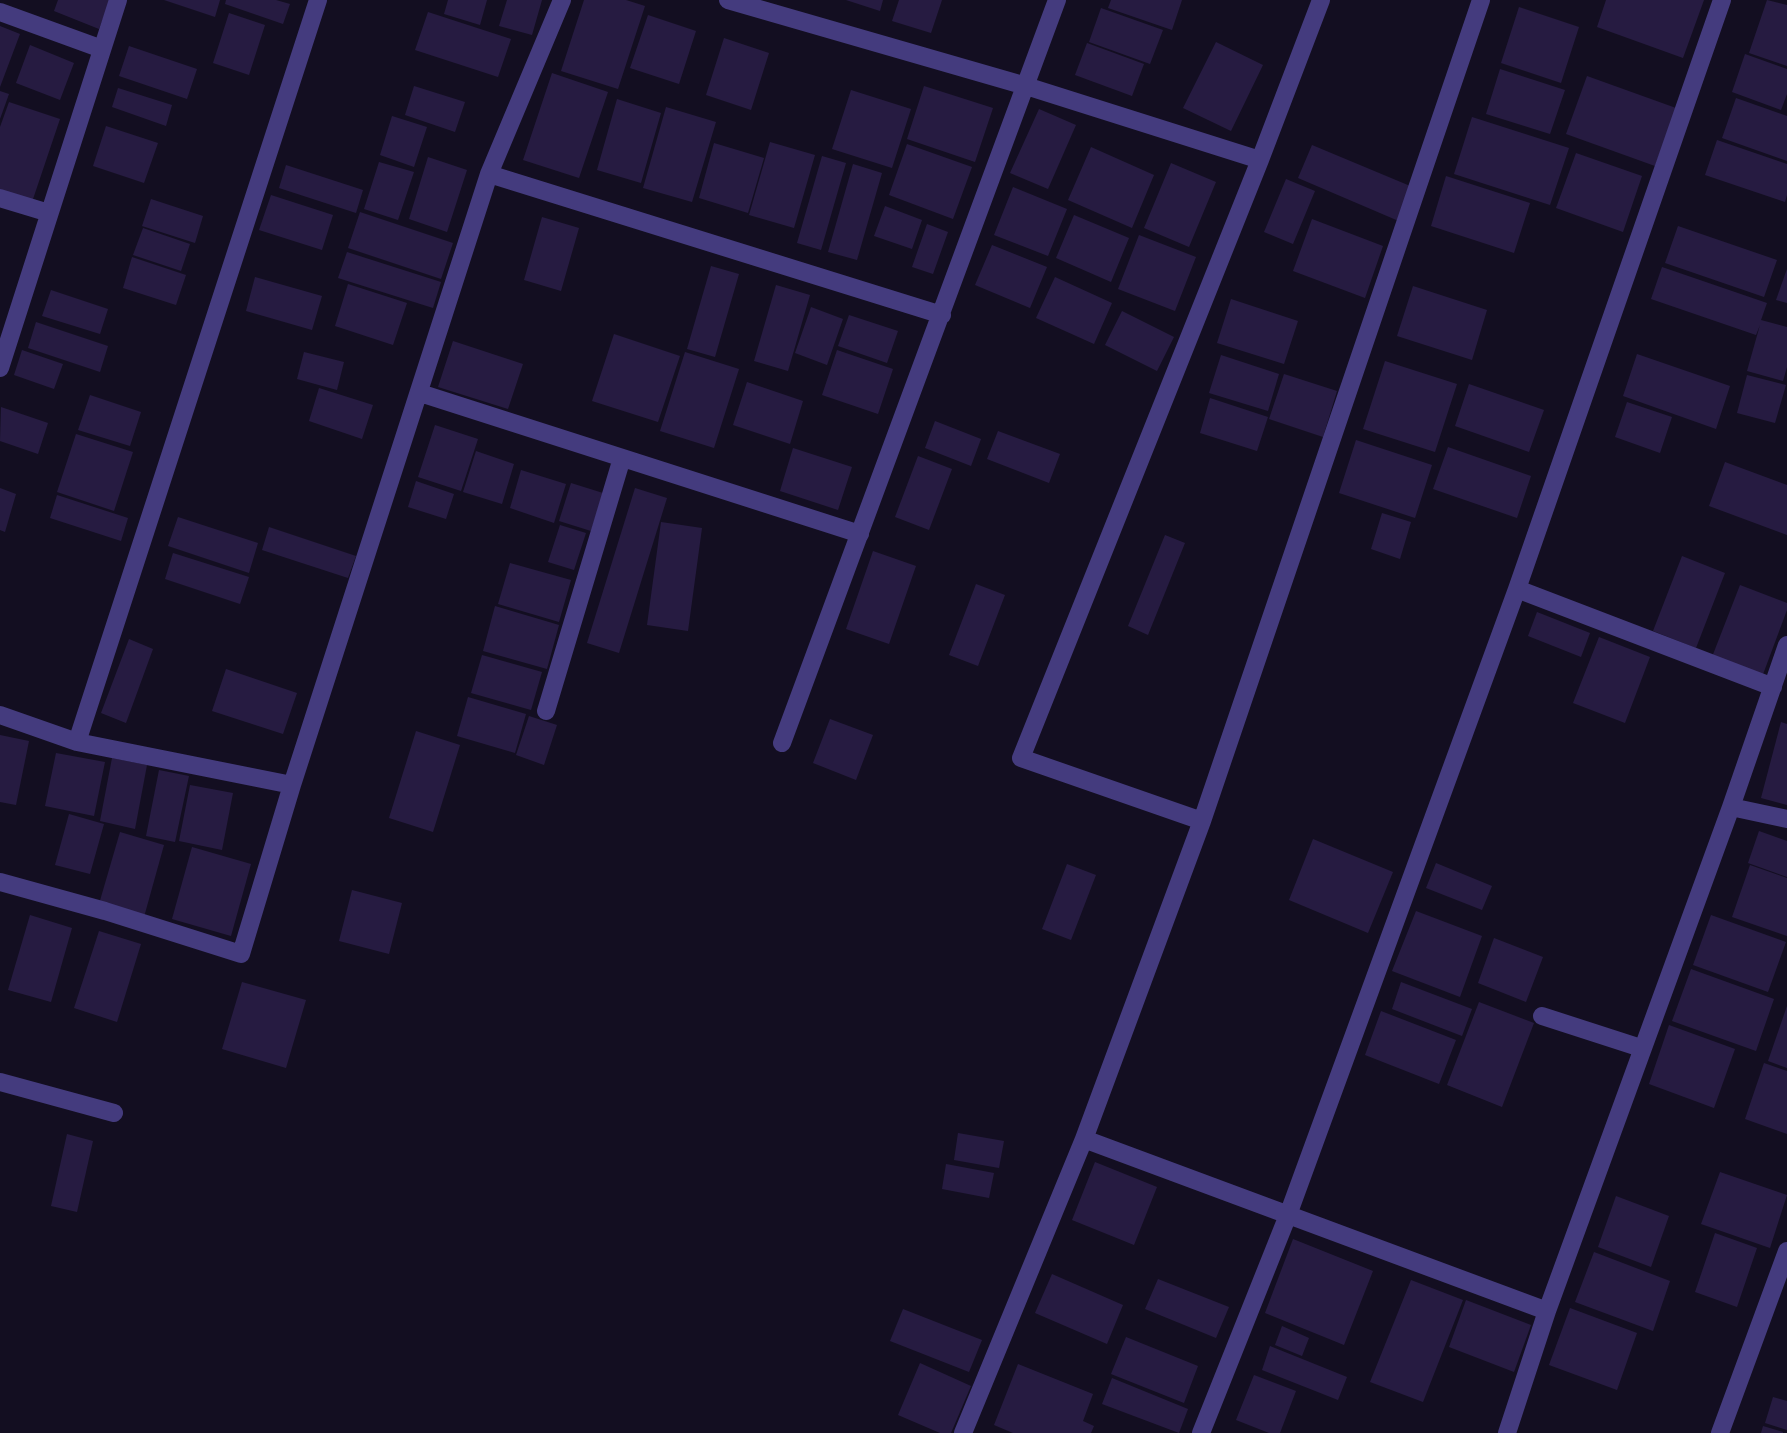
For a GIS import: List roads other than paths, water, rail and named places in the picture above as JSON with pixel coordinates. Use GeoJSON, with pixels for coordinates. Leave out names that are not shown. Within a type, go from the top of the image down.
{"type":"FeatureCollection","features":[{"type":"Feature","properties":{"kind":"street"},"geometry":{"type":"LineString","coordinates":[[0,368],[118,0]]}},
{"type":"Feature","properties":{"kind":"street"},"geometry":{"type":"LineString","coordinates":[[77,742],[318,0]]}},
{"type":"Feature","properties":{"kind":"street"},"geometry":{"type":"LineString","coordinates":[[0,882],[105,911],[241,954],[292,785],[489,174],[562,0]]}},
{"type":"Feature","properties":{"kind":"street"},"geometry":{"type":"LineString","coordinates":[[729,0],[1027,86],[1260,160]]}},
{"type":"Feature","properties":{"kind":"street"},"geometry":{"type":"LineString","coordinates":[[782,743],[1057,0]]}},
{"type":"Feature","properties":{"kind":"street"},"geometry":{"type":"LineString","coordinates":[[1202,821],[1021,758],[1260,160],[1321,0]]}},
{"type":"Feature","properties":{"kind":"street"},"geometry":{"type":"LineString","coordinates":[[963,1433],[1084,1139],[1202,821],[1481,0]]}},
{"type":"Feature","properties":{"kind":"street"},"geometry":{"type":"LineString","coordinates":[[1201,1433],[1288,1215],[1517,589],[1722,0]]}},
{"type":"Feature","properties":{"kind":"street"},"geometry":{"type":"LineString","coordinates":[[12,10],[102,49]]}},
{"type":"Feature","properties":{"kind":"street"},"geometry":{"type":"LineString","coordinates":[[489,174],[942,315]]}},
{"type":"Feature","properties":{"kind":"street"},"geometry":{"type":"LineString","coordinates":[[0,198],[48,213]]}},
{"type":"Feature","properties":{"kind":"street"},"geometry":{"type":"LineString","coordinates":[[420,393],[860,534]]}},
{"type":"Feature","properties":{"kind":"street"},"geometry":{"type":"LineString","coordinates":[[546,711],[622,458]]}},
{"type":"Feature","properties":{"kind":"street"},"geometry":{"type":"LineString","coordinates":[[1517,589],[1773,687]]}},
{"type":"Feature","properties":{"kind":"street"},"geometry":{"type":"LineString","coordinates":[[1507,1433],[1547,1311],[1731,807],[1787,645]]}},
{"type":"Feature","properties":{"kind":"street"},"geometry":{"type":"LineString","coordinates":[[0,715],[77,742],[292,785]]}},
{"type":"Feature","properties":{"kind":"street"},"geometry":{"type":"LineString","coordinates":[[1731,807],[1787,819]]}},
{"type":"Feature","properties":{"kind":"street"},"geometry":{"type":"LineString","coordinates":[[1542,1016],[1641,1048]]}},
{"type":"Feature","properties":{"kind":"street"},"geometry":{"type":"LineString","coordinates":[[0,1082],[114,1113]]}},
{"type":"Feature","properties":{"kind":"street"},"geometry":{"type":"LineString","coordinates":[[1084,1139],[1547,1311]]}},
{"type":"Feature","properties":{"kind":"street"},"geometry":{"type":"LineString","coordinates":[[1720,1433],[1787,1251]]}}]}
